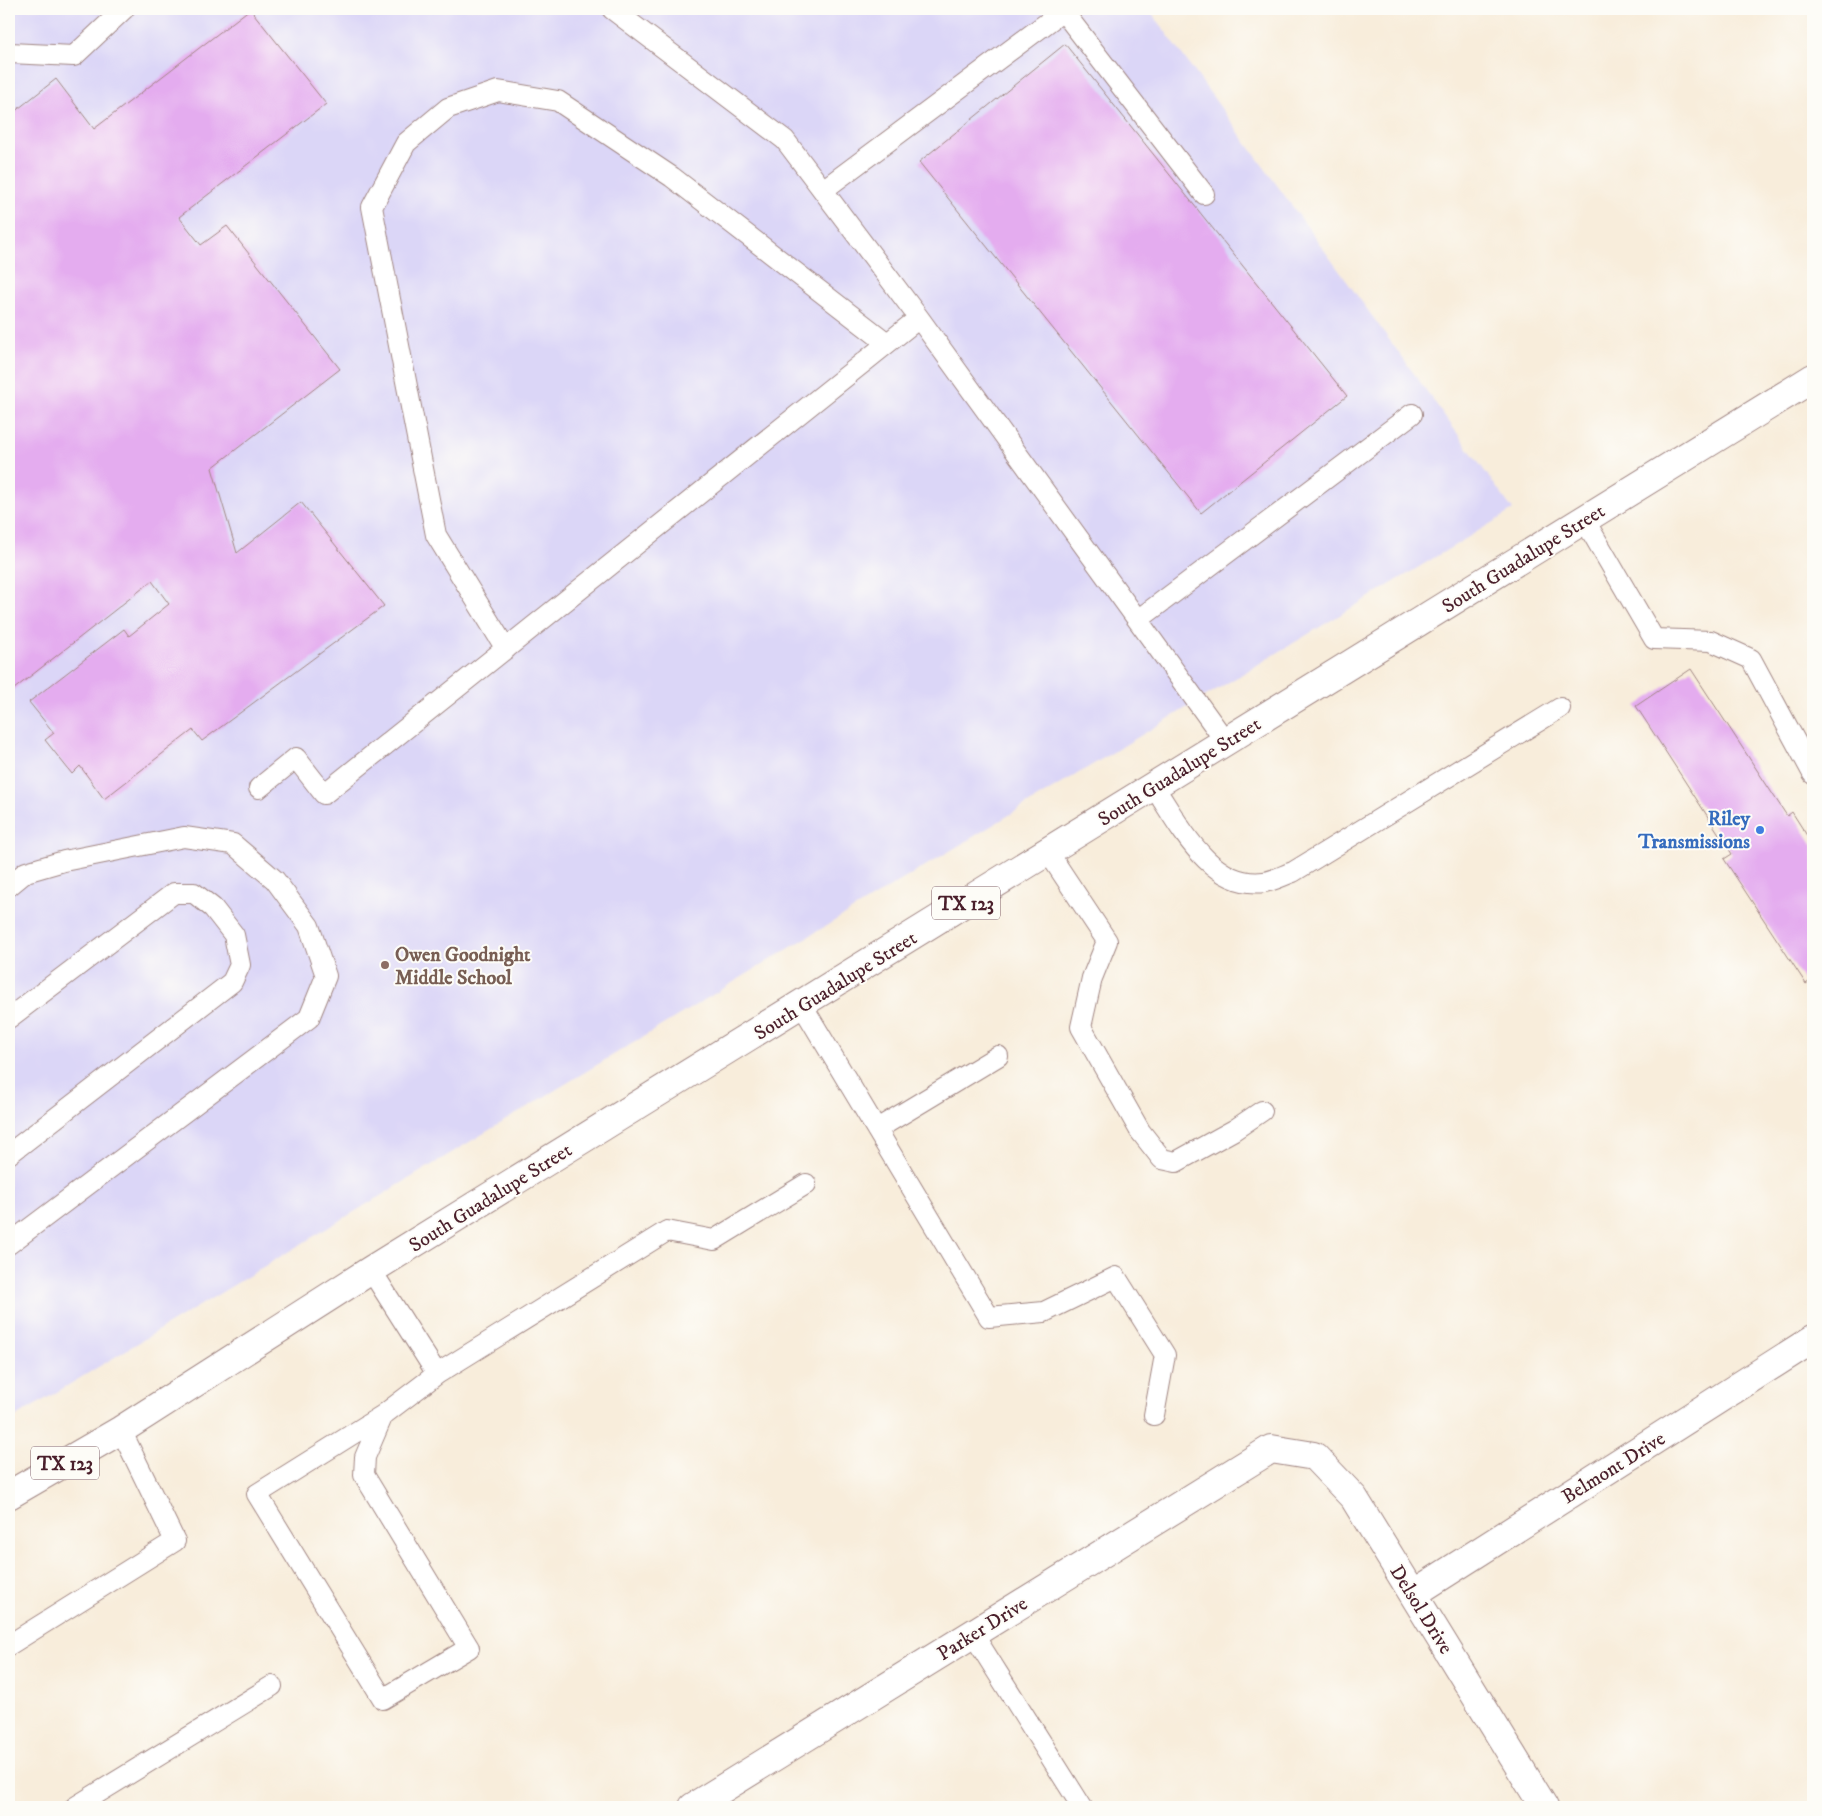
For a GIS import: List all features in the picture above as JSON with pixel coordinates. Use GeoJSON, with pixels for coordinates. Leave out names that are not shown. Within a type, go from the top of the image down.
{"type":"FeatureCollection","features":[{"type":"Feature","properties":{"kind":"main road","name":"South Guadalupe Street"},"geometry":{"type":"LineString","coordinates":[[9,1495],[121,1430],[371,1270],[1813,378]]}},
{"type":"Feature","properties":{"kind":"main road","name":"Belmont Drive"},"geometry":{"type":"LineString","coordinates":[[1413,1594],[1813,1339]]}},
{"type":"Feature","properties":{"kind":"main road","name":"Delsol Drive"},"geometry":{"type":"LineString","coordinates":[[1271,1449],[1314,1456],[1354,1498],[1544,1807]]}},
{"type":"Feature","properties":{"kind":"main road","name":"Parker Drive"},"geometry":{"type":"LineString","coordinates":[[693,1807],[1271,1449]]}},
{"type":"Feature","properties":{"kind":"lane"},"geometry":{"type":"LineString","coordinates":[[9,53],[74,56],[124,9]]}},
{"type":"Feature","properties":{"kind":"lane"},"geometry":{"type":"LineString","coordinates":[[612,9],[786,140],[919,318],[1139,619],[1226,742]]}},
{"type":"Feature","properties":{"kind":"lane"},"geometry":{"type":"LineString","coordinates":[[823,190],[1063,11],[1204,194]]}},
{"type":"Feature","properties":{"kind":"lane"},"geometry":{"type":"LineString","coordinates":[[506,648],[436,535],[372,207],[406,143],[448,108],[498,91],[558,100],[672,177],[887,343]]}},
{"type":"Feature","properties":{"kind":"lane"},"geometry":{"type":"LineString","coordinates":[[259,788],[296,758],[324,794],[919,318]]}},
{"type":"Feature","properties":{"kind":"lane"},"geometry":{"type":"LineString","coordinates":[[1139,619],[1412,414]]}},
{"type":"Feature","properties":{"kind":"lane"},"geometry":{"type":"LineString","coordinates":[[1584,519],[1654,639],[1711,641],[1751,660],[1813,774]]}},
{"type":"Feature","properties":{"kind":"lane"},"geometry":{"type":"LineString","coordinates":[[1154,787],[1202,857],[1231,878],[1263,882],[1293,872],[1560,708]]}},
{"type":"Feature","properties":{"kind":"lane"},"geometry":{"type":"LineString","coordinates":[[9,886],[26,872],[64,861],[184,836],[233,844],[275,880],[309,926],[326,976],[309,1018],[9,1244]]}},
{"type":"Feature","properties":{"kind":"lane"},"geometry":{"type":"LineString","coordinates":[[1048,852],[1107,941],[1092,978],[1081,1026],[1140,1131],[1162,1159],[1176,1162],[1234,1130],[1262,1111]]}},
{"type":"Feature","properties":{"kind":"lane"},"geometry":{"type":"LineString","coordinates":[[9,1018],[174,893],[194,893],[214,908],[234,935],[240,965],[232,982],[9,1154]]}},
{"type":"Feature","properties":{"kind":"lane"},"geometry":{"type":"LineString","coordinates":[[802,1005],[989,1317],[1044,1312],[1116,1277],[1165,1355],[1154,1415]]}},
{"type":"Feature","properties":{"kind":"lane"},"geometry":{"type":"LineString","coordinates":[[877,1129],[998,1056]]}},
{"type":"Feature","properties":{"kind":"lane"},"geometry":{"type":"LineString","coordinates":[[383,1415],[365,1457],[364,1475],[469,1648],[383,1699],[257,1494],[383,1415],[437,1374],[667,1231],[714,1240],[806,1184]]}},
{"type":"Feature","properties":{"kind":"lane"},"geometry":{"type":"LineString","coordinates":[[371,1270],[437,1374]]}},
{"type":"Feature","properties":{"kind":"lane"},"geometry":{"type":"LineString","coordinates":[[9,1645],[176,1541],[121,1430]]}},
{"type":"Feature","properties":{"kind":"lane"},"geometry":{"type":"LineString","coordinates":[[973,1634],[1082,1807]]}},
{"type":"Feature","properties":{"kind":"lane"},"geometry":{"type":"LineString","coordinates":[[75,1807],[272,1686]]}},
{"type":"Feature","properties":{"kind":"shaded area","name":"Owen Goodnight Middle School"},"geometry":{"type":"Polygon","coordinates":[[[9,9],[1149,9],[1513,510],[9,1421],[9,9]]]}},
{"type":"Feature","properties":{"kind":"building"},"geometry":{"type":"Polygon","coordinates":[[[250,9],[326,104],[179,217],[201,245],[227,226],[340,369],[212,468],[237,553],[301,502],[384,606],[202,741],[193,730],[104,799],[80,766],[72,774],[45,740],[54,733],[29,702],[124,629],[129,636],[169,604],[152,581],[9,693],[9,116],[56,79],[94,129],[250,9]]]}},
{"type":"Feature","properties":{"kind":"building"},"geometry":{"type":"Polygon","coordinates":[[[1065,44],[1347,396],[1201,513],[919,162],[1065,44]]]}},
{"type":"Feature","properties":{"kind":"building","name":"Riley Transmissions"},"geometry":{"type":"Polygon","coordinates":[[[1691,669],[1787,816],[1792,812],[1813,845],[1813,979],[1806,984],[1724,859],[1732,854],[1636,706],[1691,669]]]}},
{"type":"Feature","properties":{"kind":"place","name":"Riley Transmissions"},"geometry":{"type":"Point","coordinates":[1760,830]}},
{"type":"Feature","properties":{"kind":"place","name":"Owen Goodnight Middle School"},"geometry":{"type":"Point","coordinates":[385,965]}}]}
